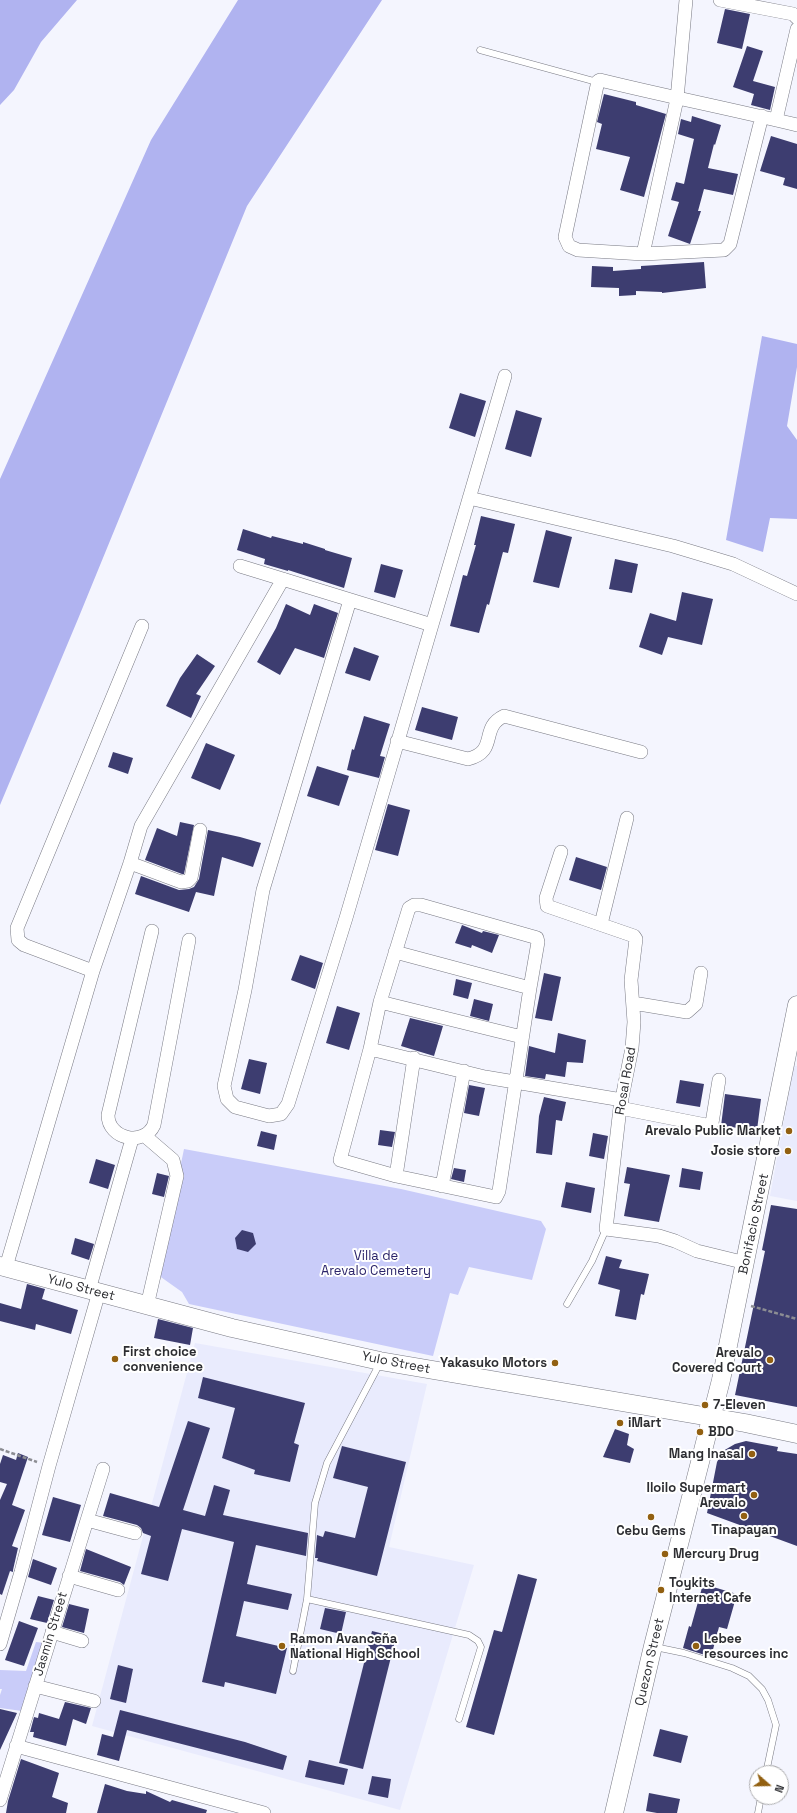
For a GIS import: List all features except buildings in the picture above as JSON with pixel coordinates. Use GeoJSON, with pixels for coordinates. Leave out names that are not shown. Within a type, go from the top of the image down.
{"type":"FeatureCollection","features":[{"type":"Feature","properties":{"kind":"main road","name":"Bonifacio Street"},"geometry":{"type":"LineString","coordinates":[[710,1418],[721,1380],[793,1054],[797,1005]]}},
{"type":"Feature","properties":{"kind":"main road","name":"Yulo Street"},"geometry":{"type":"LineString","coordinates":[[3,1267],[232,1328],[380,1361],[797,1434]]}},
{"type":"Feature","properties":{"kind":"main road","name":"Quezon Street"},"geometry":{"type":"LineString","coordinates":[[614,1813],[653,1646],[710,1418]]}},
{"type":"Feature","properties":{"kind":"street"},"geometry":{"type":"LineString","coordinates":[[643,254],[677,99],[686,0]]}},
{"type":"Feature","properties":{"kind":"street"},"geometry":{"type":"LineString","coordinates":[[720,0],[793,14],[797,18]]}},
{"type":"Feature","properties":{"kind":"street"},"geometry":{"type":"LineString","coordinates":[[776,120],[797,29]]}},
{"type":"Feature","properties":{"kind":"street"},"geometry":{"type":"LineString","coordinates":[[762,116],[730,244],[727,248],[724,250],[643,254],[578,250],[569,246],[565,237],[597,82],[600,80],[677,99],[762,116],[797,125]]}},
{"type":"Feature","properties":{"kind":"street"},"geometry":{"type":"LineString","coordinates":[[350,600],[263,890],[245,990],[224,1086],[227,1099],[235,1107],[269,1116],[281,1114],[288,1104],[346,918],[505,376]]}},
{"type":"Feature","properties":{"kind":"street"},"geometry":{"type":"LineString","coordinates":[[469,498],[672,546],[733,564],[797,594]]}},
{"type":"Feature","properties":{"kind":"street"},"geometry":{"type":"LineString","coordinates":[[240,566],[432,625]]}},
{"type":"Feature","properties":{"kind":"street"},"geometry":{"type":"LineString","coordinates":[[3,1267],[93,971],[141,826],[283,579]]}},
{"type":"Feature","properties":{"kind":"street"},"geometry":{"type":"LineString","coordinates":[[93,971],[24,945],[18,940],[17,928],[142,626]]}},
{"type":"Feature","properties":{"kind":"street"},"geometry":{"type":"LineString","coordinates":[[397,741],[468,759],[479,756],[486,749],[491,726],[497,719],[504,716],[641,752]]}},
{"type":"Feature","properties":{"kind":"street"},"geometry":{"type":"LineString","coordinates":[[601,924],[627,818]]}},
{"type":"Feature","properties":{"kind":"street"},"geometry":{"type":"LineString","coordinates":[[130,863],[181,882],[188,881],[191,878],[200,830]]}},
{"type":"Feature","properties":{"kind":"street","name":"Rosal Road"},"geometry":{"type":"LineString","coordinates":[[561,852],[546,898],[547,906],[634,936],[636,939],[631,980],[633,1003],[632,1048],[621,1104],[606,1229]]}},
{"type":"Feature","properties":{"kind":"street"},"geometry":{"type":"LineString","coordinates":[[414,905],[421,905],[537,938],[538,942],[499,1191],[496,1197],[396,1176],[340,1160],[370,1049],[380,1002],[395,952],[409,908],[414,905]]}},
{"type":"Feature","properties":{"kind":"street"},"geometry":{"type":"LineString","coordinates":[[152,931],[108,1115],[108,1120],[112,1129],[116,1133],[132,1139],[145,1136],[152,1130],[154,1125],[189,940]]}},
{"type":"Feature","properties":{"kind":"street"},"geometry":{"type":"LineString","coordinates":[[395,952],[530,988]]}},
{"type":"Feature","properties":{"kind":"street"},"geometry":{"type":"LineString","coordinates":[[633,1003],[687,1012],[696,1004],[701,973]]}},
{"type":"Feature","properties":{"kind":"street"},"geometry":{"type":"LineString","coordinates":[[380,1002],[522,1037]]}},
{"type":"Feature","properties":{"kind":"street"},"geometry":{"type":"LineString","coordinates":[[370,1049],[414,1058],[464,1071],[621,1104],[706,1125],[712,1123],[714,1117],[719,1080]]}},
{"type":"Feature","properties":{"kind":"street"},"geometry":{"type":"LineString","coordinates":[[396,1176],[414,1058]]}},
{"type":"Feature","properties":{"kind":"street"},"geometry":{"type":"LineString","coordinates":[[442,1186],[464,1071]]}},
{"type":"Feature","properties":{"kind":"street"},"geometry":{"type":"LineString","coordinates":[[145,1136],[173,1160],[177,1176],[147,1306]]}},
{"type":"Feature","properties":{"kind":"street"},"geometry":{"type":"LineString","coordinates":[[0,1644],[49,1466],[132,1139]]}},
{"type":"Feature","properties":{"kind":"street"},"geometry":{"type":"LineString","coordinates":[[606,1229],[659,1236],[675,1241],[697,1251],[746,1263]]}},
{"type":"Feature","properties":{"kind":"street","name":"Jasmin Street"},"geometry":{"type":"LineString","coordinates":[[0,1800],[103,1469]]}},
{"type":"Feature","properties":{"kind":"street"},"geometry":{"type":"LineString","coordinates":[[87,1520],[135,1533]]}},
{"type":"Feature","properties":{"kind":"street"},"geometry":{"type":"LineString","coordinates":[[69,1576],[118,1590]]}},
{"type":"Feature","properties":{"kind":"street"},"geometry":{"type":"LineString","coordinates":[[52,1632],[82,1641]]}},
{"type":"Feature","properties":{"kind":"street"},"geometry":{"type":"LineString","coordinates":[[35,1686],[94,1701]]}},
{"type":"Feature","properties":{"kind":"street"},"geometry":{"type":"LineString","coordinates":[[16,1746],[260,1812]]}},
{"type":"Feature","properties":{"kind":"lane"},"geometry":{"type":"LineString","coordinates":[[480,50],[597,82]]}},
{"type":"Feature","properties":{"kind":"lane"},"geometry":{"type":"LineString","coordinates":[[567,1304],[592,1261],[606,1229]]}},
{"type":"Feature","properties":{"kind":"lane"},"geometry":{"type":"LineString","coordinates":[[293,1671],[307,1599],[315,1503],[324,1472],[380,1361]]}},
{"type":"Feature","properties":{"kind":"lane"},"geometry":{"type":"LineString","coordinates":[[307,1599],[469,1635],[478,1641],[481,1647],[459,1719]]}},
{"type":"Feature","properties":{"kind":"lane"},"geometry":{"type":"LineString","coordinates":[[653,1646],[684,1653],[732,1668],[749,1676],[762,1689],[768,1700],[776,1725],[768,1765]]}},
{"type":"Feature","properties":{"kind":"path"},"geometry":{"type":"LineString","coordinates":[[738,1302],[797,1319]]}},
{"type":"Feature","properties":{"kind":"path"},"geometry":{"type":"LineString","coordinates":[[0,1449],[49,1466]]}},
{"type":"Feature","properties":{"kind":"shaded area"},"geometry":{"type":"Polygon","coordinates":[[[0,0],[77,0],[41,42],[14,90],[0,105],[0,0]]]}},
{"type":"Feature","properties":{"kind":"shaded area"},"geometry":{"type":"Polygon","coordinates":[[[238,0],[382,0],[247,206],[78,619],[0,805],[0,479],[151,140],[238,0]]]}},
{"type":"Feature","properties":{"kind":"shaded area"},"geometry":{"type":"Polygon","coordinates":[[[762,336],[797,344],[797,367],[787,426],[797,440],[797,519],[770,518],[763,552],[726,540],[762,336]]]}},
{"type":"Feature","properties":{"kind":"shaded area","name":"Arevalo Public Market"},"geometry":{"type":"Polygon","coordinates":[[[794,1066],[797,1066],[797,1201],[770,1196],[794,1066]]]}},
{"type":"Feature","properties":{"kind":"shaded area","name":"Ramon Avanceña National High School"},"geometry":{"type":"Polygon","coordinates":[[[195,1343],[427,1384],[389,1547],[474,1565],[400,1810],[92,1726],[195,1343]]]}},
{"type":"Feature","properties":{"kind":"green space","name":"Villa de Arevalo Cemetery"},"geometry":{"type":"Polygon","coordinates":[[[184,1149],[401,1189],[541,1221],[546,1229],[532,1280],[469,1267],[458,1295],[450,1293],[433,1356],[189,1304],[182,1292],[158,1275],[184,1149]]]}},
{"type":"Feature","properties":{"kind":"green space"},"geometry":{"type":"Polygon","coordinates":[[[36,1642],[45,1643],[22,1711],[0,1708],[0,1695],[2,1689],[0,1689],[0,1670],[26,1671],[36,1642]]]}},
{"type":"Feature","properties":{"kind":"place","name":"Arevalo Public Market"},"geometry":{"type":"Point","coordinates":[789,1131]}},
{"type":"Feature","properties":{"kind":"place","name":"Josie store"},"geometry":{"type":"Point","coordinates":[788,1151]}},
{"type":"Feature","properties":{"kind":"place","name":"First choice convenience"},"geometry":{"type":"Point","coordinates":[115,1359]}},
{"type":"Feature","properties":{"kind":"place","name":"Arevalo Covered Court"},"geometry":{"type":"Point","coordinates":[770,1360]}},
{"type":"Feature","properties":{"kind":"place","name":"Yakasuko Motors"},"geometry":{"type":"Point","coordinates":[555,1363]}},
{"type":"Feature","properties":{"kind":"place","name":"7-Eleven"},"geometry":{"type":"Point","coordinates":[705,1405]}},
{"type":"Feature","properties":{"kind":"place","name":"iMart"},"geometry":{"type":"Point","coordinates":[620,1423]}},
{"type":"Feature","properties":{"kind":"place","name":"BDO"},"geometry":{"type":"Point","coordinates":[700,1432]}},
{"type":"Feature","properties":{"kind":"place","name":"Mang Inasal"},"geometry":{"type":"Point","coordinates":[752,1454]}},
{"type":"Feature","properties":{"kind":"place","name":"Iloilo Supermart Arevalo"},"geometry":{"type":"Point","coordinates":[754,1495]}},
{"type":"Feature","properties":{"kind":"place","name":"Tinapayan"},"geometry":{"type":"Point","coordinates":[744,1516]}},
{"type":"Feature","properties":{"kind":"place","name":"Cebu Gems"},"geometry":{"type":"Point","coordinates":[651,1517]}},
{"type":"Feature","properties":{"kind":"place","name":"Mercury Drug"},"geometry":{"type":"Point","coordinates":[665,1554]}},
{"type":"Feature","properties":{"kind":"place","name":"Toykits Internet Cafe"},"geometry":{"type":"Point","coordinates":[661,1590]}},
{"type":"Feature","properties":{"kind":"place","name":"Ramon Avanceña National High School"},"geometry":{"type":"Point","coordinates":[282,1646]}},
{"type":"Feature","properties":{"kind":"place","name":"Lebee resources inc"},"geometry":{"type":"Point","coordinates":[696,1646]}}]}
